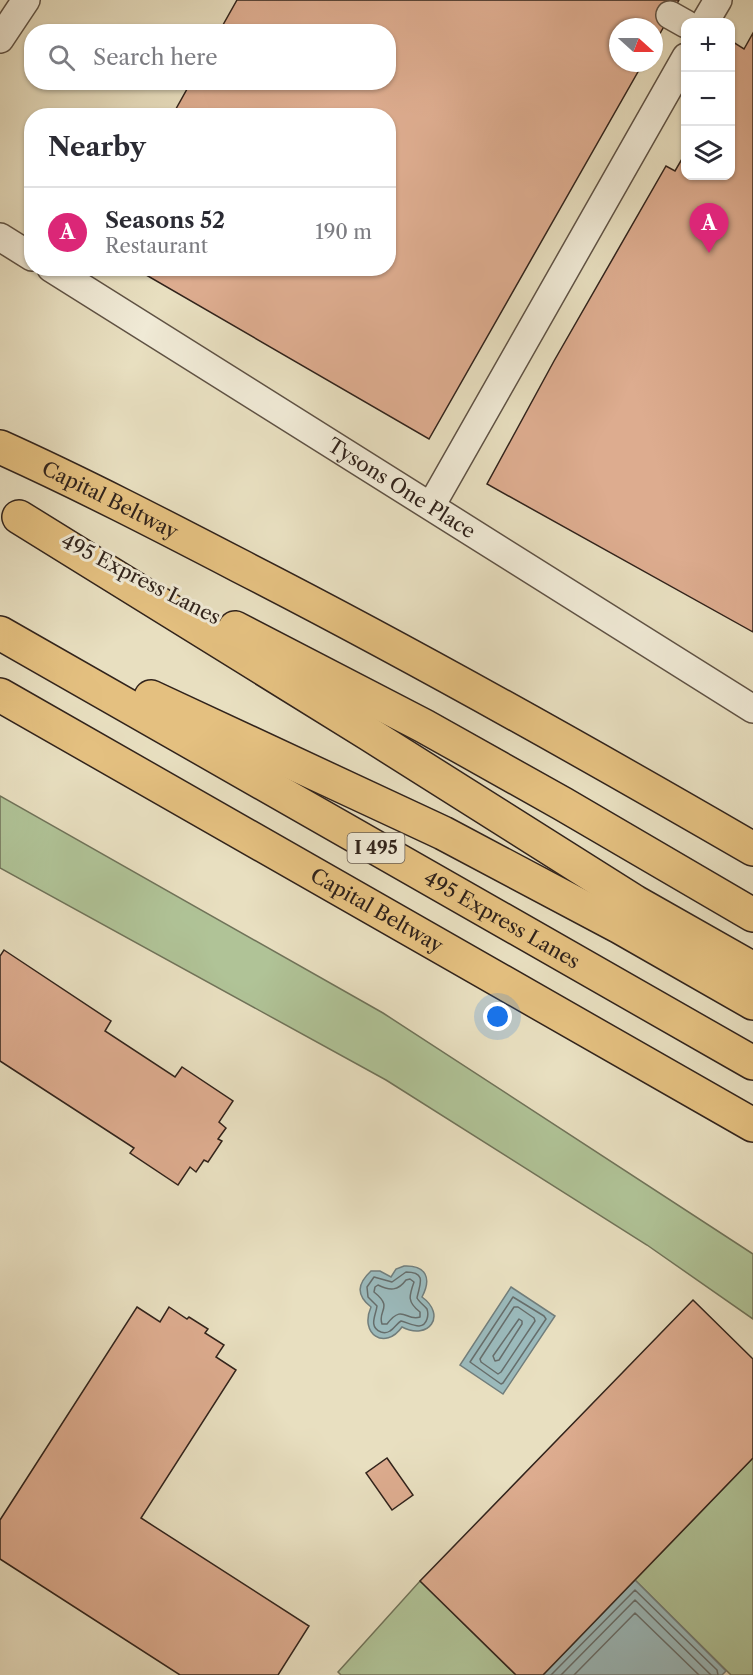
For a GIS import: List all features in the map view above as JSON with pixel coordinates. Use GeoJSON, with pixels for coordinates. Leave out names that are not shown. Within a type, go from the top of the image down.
{"type":"FeatureCollection","features":[{"type":"Feature","properties":{"kind":"highway"},"geometry":{"type":"LineString","coordinates":[[0,439],[74,480]]}},
{"type":"Feature","properties":{"kind":"highway","name":"Capital Beltway"},"geometry":{"type":"LineString","coordinates":[[0,447],[74,480],[350,622],[607,764],[753,849]]}},
{"type":"Feature","properties":{"kind":"highway"},"geometry":{"type":"LineString","coordinates":[[10,512],[635,902],[753,969]]}},
{"type":"Feature","properties":{"kind":"highway","name":"495 Express Lanes"},"geometry":{"type":"LineString","coordinates":[[10,512],[424,726],[553,798],[753,915]]}},
{"type":"Feature","properties":{"kind":"highway"},"geometry":{"type":"LineString","coordinates":[[0,626],[443,833],[620,927],[753,1004]]}},
{"type":"Feature","properties":{"kind":"highway","name":"495 Express Lanes"},"geometry":{"type":"LineString","coordinates":[[0,633],[753,1063]]}},
{"type":"Feature","properties":{"kind":"highway","name":"Capital Beltway"},"geometry":{"type":"LineString","coordinates":[[1,696],[753,1125]]}},
{"type":"Feature","properties":{"kind":"highway"},"geometry":{"type":"LineString","coordinates":[[607,764],[753,829]]}},
{"type":"Feature","properties":{"kind":"street"},"geometry":{"type":"LineString","coordinates":[[0,39],[26,0]]}},
{"type":"Feature","properties":{"kind":"street"},"geometry":{"type":"LineString","coordinates":[[707,18],[718,0]]}},
{"type":"Feature","properties":{"kind":"street"},"geometry":{"type":"LineString","coordinates":[[431,506],[681,66]]}},
{"type":"Feature","properties":{"kind":"street"},"geometry":{"type":"LineString","coordinates":[[0,237],[24,251]]}},
{"type":"Feature","properties":{"kind":"street","name":"Tysons One Place"},"geometry":{"type":"LineString","coordinates":[[64,276],[753,709]]}},
{"type":"Feature","properties":{"kind":"green space"},"geometry":{"type":"Polygon","coordinates":[[[0,796],[383,1013],[753,1254],[753,1319],[647,1245],[386,1080],[0,868],[0,796]]]}},
{"type":"Feature","properties":{"kind":"green space"},"geometry":{"type":"Polygon","coordinates":[[[753,1458],[753,1675],[731,1675],[635,1580],[753,1458]]]}},
{"type":"Feature","properties":{"kind":"green space"},"geometry":{"type":"Polygon","coordinates":[[[420,1581],[516,1675],[341,1675],[338,1672],[420,1581]]]}},
{"type":"Feature","properties":{"kind":"water"},"geometry":{"type":"Polygon","coordinates":[[[404,1266],[418,1268],[425,1274],[426,1284],[422,1297],[433,1311],[434,1318],[427,1328],[420,1331],[402,1327],[388,1338],[376,1336],[368,1325],[371,1307],[361,1294],[363,1280],[371,1271],[380,1271],[391,1277],[396,1269],[404,1266]]]}},
{"type":"Feature","properties":{"kind":"water"},"geometry":{"type":"Polygon","coordinates":[[[511,1287],[555,1316],[503,1394],[460,1365],[511,1287]]]}},
{"type":"Feature","properties":{"kind":"water"},"geometry":{"type":"Polygon","coordinates":[[[635,1580],[726,1671],[722,1675],[543,1675],[635,1580]]]}},
{"type":"Feature","properties":{"kind":"building"},"geometry":{"type":"Polygon","coordinates":[[[237,0],[679,0],[663,28],[663,18],[609,18],[609,72],[638,72],[429,439],[148,276],[396,276],[396,108],[176,108],[187,90],[396,90],[396,24],[224,24],[237,0]]]}},
{"type":"Feature","properties":{"kind":"building"},"geometry":{"type":"Polygon","coordinates":[[[753,33],[753,632],[487,484],[554,361],[666,166],[675,171],[681,161],[681,180],[735,180],[735,43],[744,49],[753,33]]]}},
{"type":"Feature","properties":{"kind":"building"},"geometry":{"type":"Polygon","coordinates":[[[4,950],[111,1021],[105,1031],[175,1077],[182,1067],[233,1101],[219,1122],[226,1128],[218,1139],[222,1141],[208,1162],[204,1160],[196,1172],[190,1167],[178,1185],[130,1153],[134,1148],[0,1061],[0,956],[4,950]]]}},
{"type":"Feature","properties":{"kind":"building"},"geometry":{"type":"Polygon","coordinates":[[[693,1300],[753,1359],[753,1458],[543,1675],[516,1675],[420,1581],[693,1300]]]}},
{"type":"Feature","properties":{"kind":"building"},"geometry":{"type":"Polygon","coordinates":[[[137,1307],[160,1322],[169,1307],[208,1329],[205,1333],[224,1345],[216,1357],[236,1370],[141,1518],[309,1626],[278,1675],[180,1675],[0,1559],[0,1520],[137,1307]]]}},
{"type":"Feature","properties":{"kind":"building"},"geometry":{"type":"Polygon","coordinates":[[[387,1458],[413,1495],[392,1510],[366,1473],[387,1458]]]}},
{"type":"Feature","properties":{"kind":"place","name":"Seasons 52"},"geometry":{"type":"Point","coordinates":[709,253]}}]}
